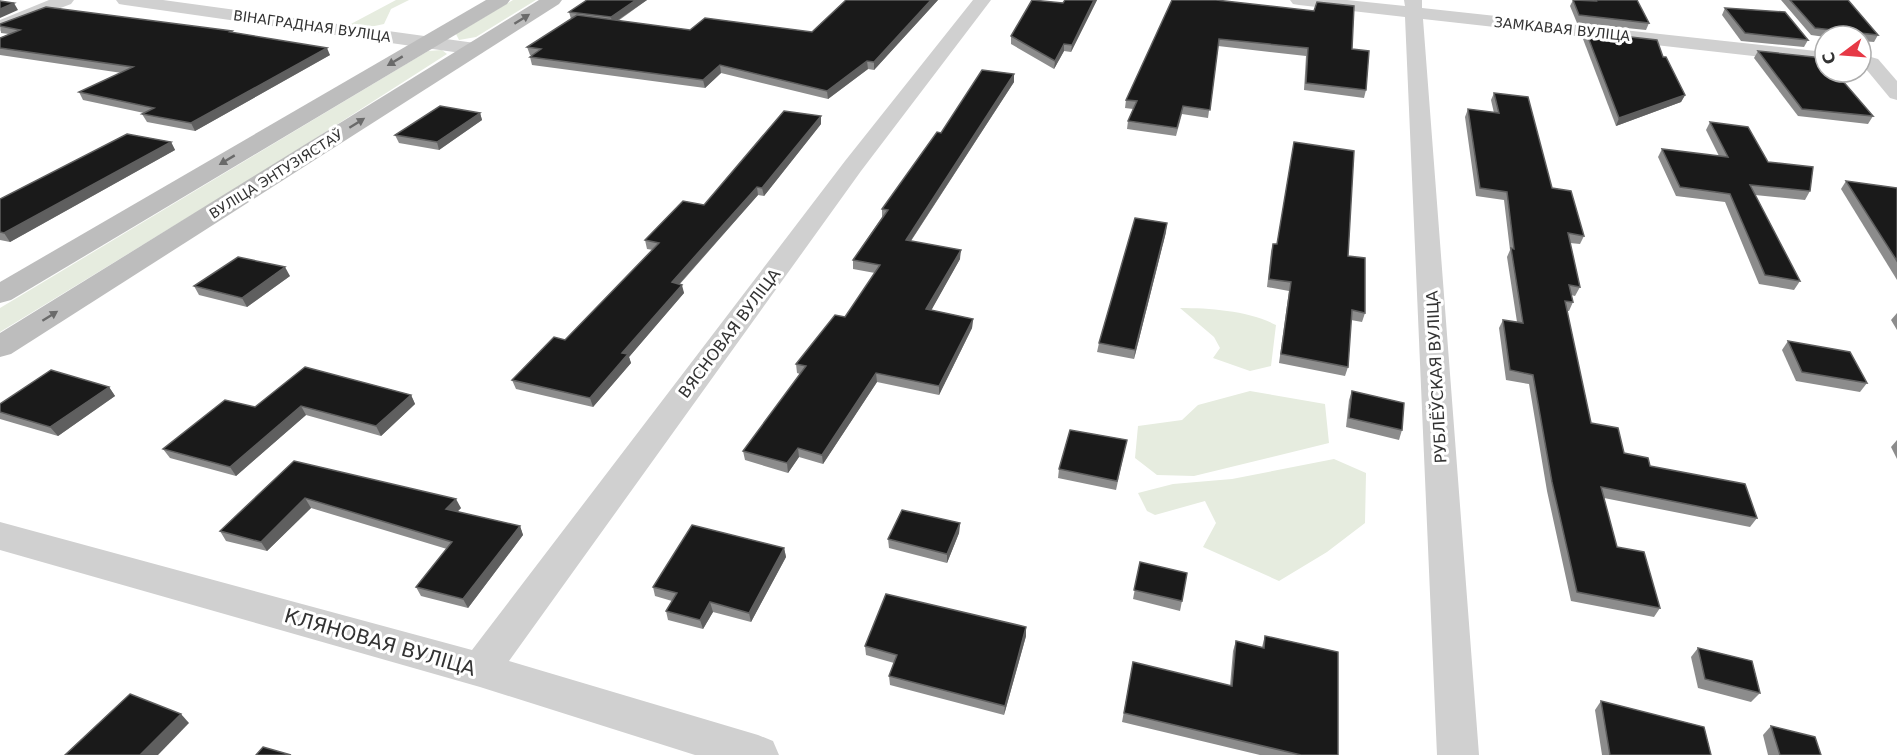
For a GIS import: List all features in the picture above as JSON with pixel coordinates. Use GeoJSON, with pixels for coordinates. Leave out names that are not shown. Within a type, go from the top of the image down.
{"type":"FeatureCollection","features":[{"type":"Feature","properties":{"kind":"street"},"geometry":{"type":"LineString","coordinates":[[0,26],[65,0]]}},
{"type":"Feature","properties":{"kind":"street","name":"ВІНАГРАДНАЯ ВУЛІЦА"},"geometry":{"type":"LineString","coordinates":[[125,0],[475,49]]}},
{"type":"Feature","properties":{"kind":"street"},"geometry":{"type":"LineString","coordinates":[[0,294],[500,0]]}},
{"type":"Feature","properties":{"kind":"street","name":"ВУЛІЦА ЭНТУЗІЯСТАЎ"},"geometry":{"type":"LineString","coordinates":[[0,347],[552,0]]}},
{"type":"Feature","properties":{"kind":"street","name":"ВЯСНОВАЯ ВУЛІЦА"},"geometry":{"type":"LineString","coordinates":[[480,670],[853,166],[982,0]]}},
{"type":"Feature","properties":{"kind":"street","name":"ЗАМКАВАЯ ВУЛІЦА"},"geometry":{"type":"LineString","coordinates":[[1299,0],[1414,6],[1813,56]]}},
{"type":"Feature","properties":{"kind":"street","name":"РУБЛЁЎСКАЯ ВУЛІЦА"},"geometry":{"type":"LineString","coordinates":[[1414,6],[1458,755]]}},
{"type":"Feature","properties":{"kind":"street"},"geometry":{"type":"LineString","coordinates":[[1873,63],[1897,66]]}},
{"type":"Feature","properties":{"kind":"street"},"geometry":{"type":"LineString","coordinates":[[1873,69],[1897,94]]}},
{"type":"Feature","properties":{"kind":"street","name":"КЛЯНОВАЯ ВУЛІЦА"},"geometry":{"type":"LineString","coordinates":[[0,536],[480,670],[758,755]]}},
{"type":"Feature","properties":{"kind":"shaded area"},"geometry":{"type":"Polygon","coordinates":[[[396,0],[409,0],[391,9],[384,24],[365,28],[349,25],[396,0]]]}},
{"type":"Feature","properties":{"kind":"shaded area"},"geometry":{"type":"Polygon","coordinates":[[[513,0],[536,0],[476,37],[459,40],[456,34],[513,0]]]}},
{"type":"Feature","properties":{"kind":"shaded area"},"geometry":{"type":"Polygon","coordinates":[[[442,50],[447,54],[280,161],[0,332],[0,308],[428,51],[442,50]]]}},
{"type":"Feature","properties":{"kind":"shaded area"},"geometry":{"type":"Polygon","coordinates":[[[1180,308],[1230,311],[1254,316],[1276,325],[1271,366],[1250,371],[1213,358],[1220,348],[1214,337],[1180,308]]]}},
{"type":"Feature","properties":{"kind":"shaded area"},"geometry":{"type":"Polygon","coordinates":[[[1250,391],[1325,404],[1329,443],[1194,476],[1157,475],[1135,458],[1138,426],[1182,420],[1198,405],[1250,391]]]}},
{"type":"Feature","properties":{"kind":"shaded area"},"geometry":{"type":"Polygon","coordinates":[[[1334,459],[1366,473],[1365,523],[1327,552],[1279,581],[1203,547],[1216,523],[1205,501],[1155,515],[1147,511],[1138,493],[1173,484],[1232,479],[1334,459]]]}},
{"type":"Feature","properties":{"kind":"building"},"geometry":{"type":"Polygon","coordinates":[[[587,0],[636,0],[611,17],[569,12],[587,0]]]}},
{"type":"Feature","properties":{"kind":"building"},"geometry":{"type":"Polygon","coordinates":[[[846,0],[931,0],[874,62],[867,61],[827,91],[720,65],[703,80],[530,57],[541,49],[527,47],[577,15],[690,30],[705,18],[812,32],[846,0]]]}},
{"type":"Feature","properties":{"kind":"building"},"geometry":{"type":"Polygon","coordinates":[[[1032,0],[1063,3],[1065,0],[1094,0],[1072,45],[1064,44],[1055,61],[1011,36],[1032,0]]]}},
{"type":"Feature","properties":{"kind":"building"},"geometry":{"type":"Polygon","coordinates":[[[1172,0],[1216,0],[1314,11],[1317,2],[1354,6],[1352,49],[1369,51],[1366,90],[1306,83],[1308,48],[1219,39],[1210,110],[1183,106],[1177,128],[1128,121],[1137,101],[1126,100],[1172,0]]]}},
{"type":"Feature","properties":{"kind":"building"},"geometry":{"type":"Polygon","coordinates":[[[1573,0],[1637,0],[1649,23],[1579,15],[1573,0]]]}},
{"type":"Feature","properties":{"kind":"building"},"geometry":{"type":"Polygon","coordinates":[[[1790,0],[1848,0],[1869,24],[1813,24],[1790,0]]]}},
{"type":"Feature","properties":{"kind":"building"},"geometry":{"type":"Polygon","coordinates":[[[0,1],[14,3],[0,9],[0,1]]]}},
{"type":"Feature","properties":{"kind":"building"},"geometry":{"type":"Polygon","coordinates":[[[46,7],[232,31],[230,32],[327,48],[191,123],[142,114],[154,108],[79,92],[133,67],[0,48],[0,38],[20,30],[0,26],[0,24],[46,7]]]}},
{"type":"Feature","properties":{"kind":"building"},"geometry":{"type":"Polygon","coordinates":[[[1725,8],[1785,12],[1808,40],[1745,33],[1725,8]]]}},
{"type":"Feature","properties":{"kind":"building"},"geometry":{"type":"Polygon","coordinates":[[[1586,32],[1657,40],[1663,57],[1666,57],[1685,95],[1619,118],[1586,32]]]}},
{"type":"Feature","properties":{"kind":"building"},"geometry":{"type":"Polygon","coordinates":[[[1758,51],[1813,57],[1813,84],[1845,84],[1873,116],[1802,109],[1758,51]]]}},
{"type":"Feature","properties":{"kind":"building"},"geometry":{"type":"Polygon","coordinates":[[[982,70],[1014,74],[906,240],[961,250],[926,309],[973,319],[939,386],[876,373],[822,455],[798,448],[787,463],[743,451],[806,366],[796,364],[835,315],[845,317],[880,265],[853,260],[888,210],[882,209],[937,132],[941,133],[982,70]]]}},
{"type":"Feature","properties":{"kind":"building"},"geometry":{"type":"Polygon","coordinates":[[[1494,93],[1528,97],[1552,188],[1571,191],[1584,236],[1568,233],[1580,287],[1569,285],[1573,302],[1565,301],[1591,423],[1618,428],[1624,453],[1648,458],[1650,466],[1745,484],[1757,518],[1601,487],[1617,547],[1644,552],[1660,608],[1577,592],[1552,482],[1533,375],[1510,370],[1503,320],[1523,323],[1511,248],[1514,249],[1507,192],[1480,188],[1468,109],[1499,113],[1494,93]]]}},
{"type":"Feature","properties":{"kind":"building"},"geometry":{"type":"Polygon","coordinates":[[[440,106],[480,113],[437,142],[395,135],[440,106]]]}},
{"type":"Feature","properties":{"kind":"building"},"geometry":{"type":"Polygon","coordinates":[[[784,111],[821,116],[762,188],[757,187],[672,282],[682,285],[622,353],[628,354],[590,398],[512,380],[554,337],[565,340],[659,243],[645,240],[683,201],[704,205],[784,111]]]}},
{"type":"Feature","properties":{"kind":"building"},"geometry":{"type":"Polygon","coordinates":[[[1710,122],[1748,127],[1768,162],[1813,167],[1810,191],[1750,185],[1800,281],[1765,275],[1730,194],[1680,187],[1662,149],[1728,157],[1710,122]]]}},
{"type":"Feature","properties":{"kind":"building"},"geometry":{"type":"Polygon","coordinates":[[[127,134],[171,142],[4,233],[0,232],[0,199],[127,134]]]}},
{"type":"Feature","properties":{"kind":"building"},"geometry":{"type":"Polygon","coordinates":[[[1294,142],[1354,151],[1348,256],[1365,258],[1365,313],[1352,310],[1348,367],[1281,354],[1291,282],[1269,279],[1273,244],[1277,244],[1294,142]]]}},
{"type":"Feature","properties":{"kind":"building"},"geometry":{"type":"Polygon","coordinates":[[[1846,181],[1897,188],[1897,261],[1846,181]]]}},
{"type":"Feature","properties":{"kind":"building"},"geometry":{"type":"Polygon","coordinates":[[[1135,218],[1167,223],[1135,350],[1099,343],[1135,218]]]}},
{"type":"Feature","properties":{"kind":"building"},"geometry":{"type":"Polygon","coordinates":[[[238,257],[285,267],[242,298],[194,286],[238,257]]]}},
{"type":"Feature","properties":{"kind":"building"},"geometry":{"type":"Polygon","coordinates":[[[1788,341],[1850,352],[1867,383],[1802,372],[1788,341]]]}},
{"type":"Feature","properties":{"kind":"building"},"geometry":{"type":"Polygon","coordinates":[[[305,367],[411,395],[376,426],[301,406],[230,467],[163,449],[225,400],[255,407],[305,367]]]}},
{"type":"Feature","properties":{"kind":"building"},"geometry":{"type":"Polygon","coordinates":[[[51,370],[109,387],[50,427],[0,412],[0,404],[51,370]]]}},
{"type":"Feature","properties":{"kind":"building"},"geometry":{"type":"Polygon","coordinates":[[[1352,391],[1404,403],[1402,430],[1349,418],[1352,391]]]}},
{"type":"Feature","properties":{"kind":"building"},"geometry":{"type":"Polygon","coordinates":[[[1070,430],[1127,440],[1117,481],[1059,469],[1070,430]]]}},
{"type":"Feature","properties":{"kind":"building"},"geometry":{"type":"Polygon","coordinates":[[[294,461],[456,499],[446,509],[520,526],[463,599],[416,587],[452,542],[305,498],[261,542],[220,531],[294,461]]]}},
{"type":"Feature","properties":{"kind":"building"},"geometry":{"type":"Polygon","coordinates":[[[902,510],[960,523],[947,554],[888,539],[902,510]]]}},
{"type":"Feature","properties":{"kind":"building"},"geometry":{"type":"Polygon","coordinates":[[[692,525],[784,548],[749,613],[710,602],[700,620],[666,611],[677,593],[653,587],[692,525]]]}},
{"type":"Feature","properties":{"kind":"building"},"geometry":{"type":"Polygon","coordinates":[[[1140,562],[1187,573],[1182,601],[1134,590],[1140,562]]]}},
{"type":"Feature","properties":{"kind":"building"},"geometry":{"type":"Polygon","coordinates":[[[886,594],[1026,627],[1005,706],[889,676],[897,655],[865,646],[886,594]]]}},
{"type":"Feature","properties":{"kind":"building"},"geometry":{"type":"Polygon","coordinates":[[[1265,636],[1338,652],[1338,755],[1301,755],[1124,713],[1133,662],[1232,686],[1236,641],[1264,648],[1265,636]]]}},
{"type":"Feature","properties":{"kind":"building"},"geometry":{"type":"Polygon","coordinates":[[[1698,648],[1752,661],[1760,693],[1705,679],[1698,648]]]}},
{"type":"Feature","properties":{"kind":"building"},"geometry":{"type":"Polygon","coordinates":[[[130,694],[181,714],[140,755],[65,755],[130,694]]]}},
{"type":"Feature","properties":{"kind":"building"},"geometry":{"type":"Polygon","coordinates":[[[1601,701],[1704,727],[1711,755],[1610,755],[1601,701]]]}},
{"type":"Feature","properties":{"kind":"building"},"geometry":{"type":"Polygon","coordinates":[[[1771,726],[1815,737],[1821,755],[1780,755],[1771,726]]]}},
{"type":"Feature","properties":{"kind":"building"},"geometry":{"type":"Polygon","coordinates":[[[263,747],[291,755],[256,755],[263,747]]]}}]}
